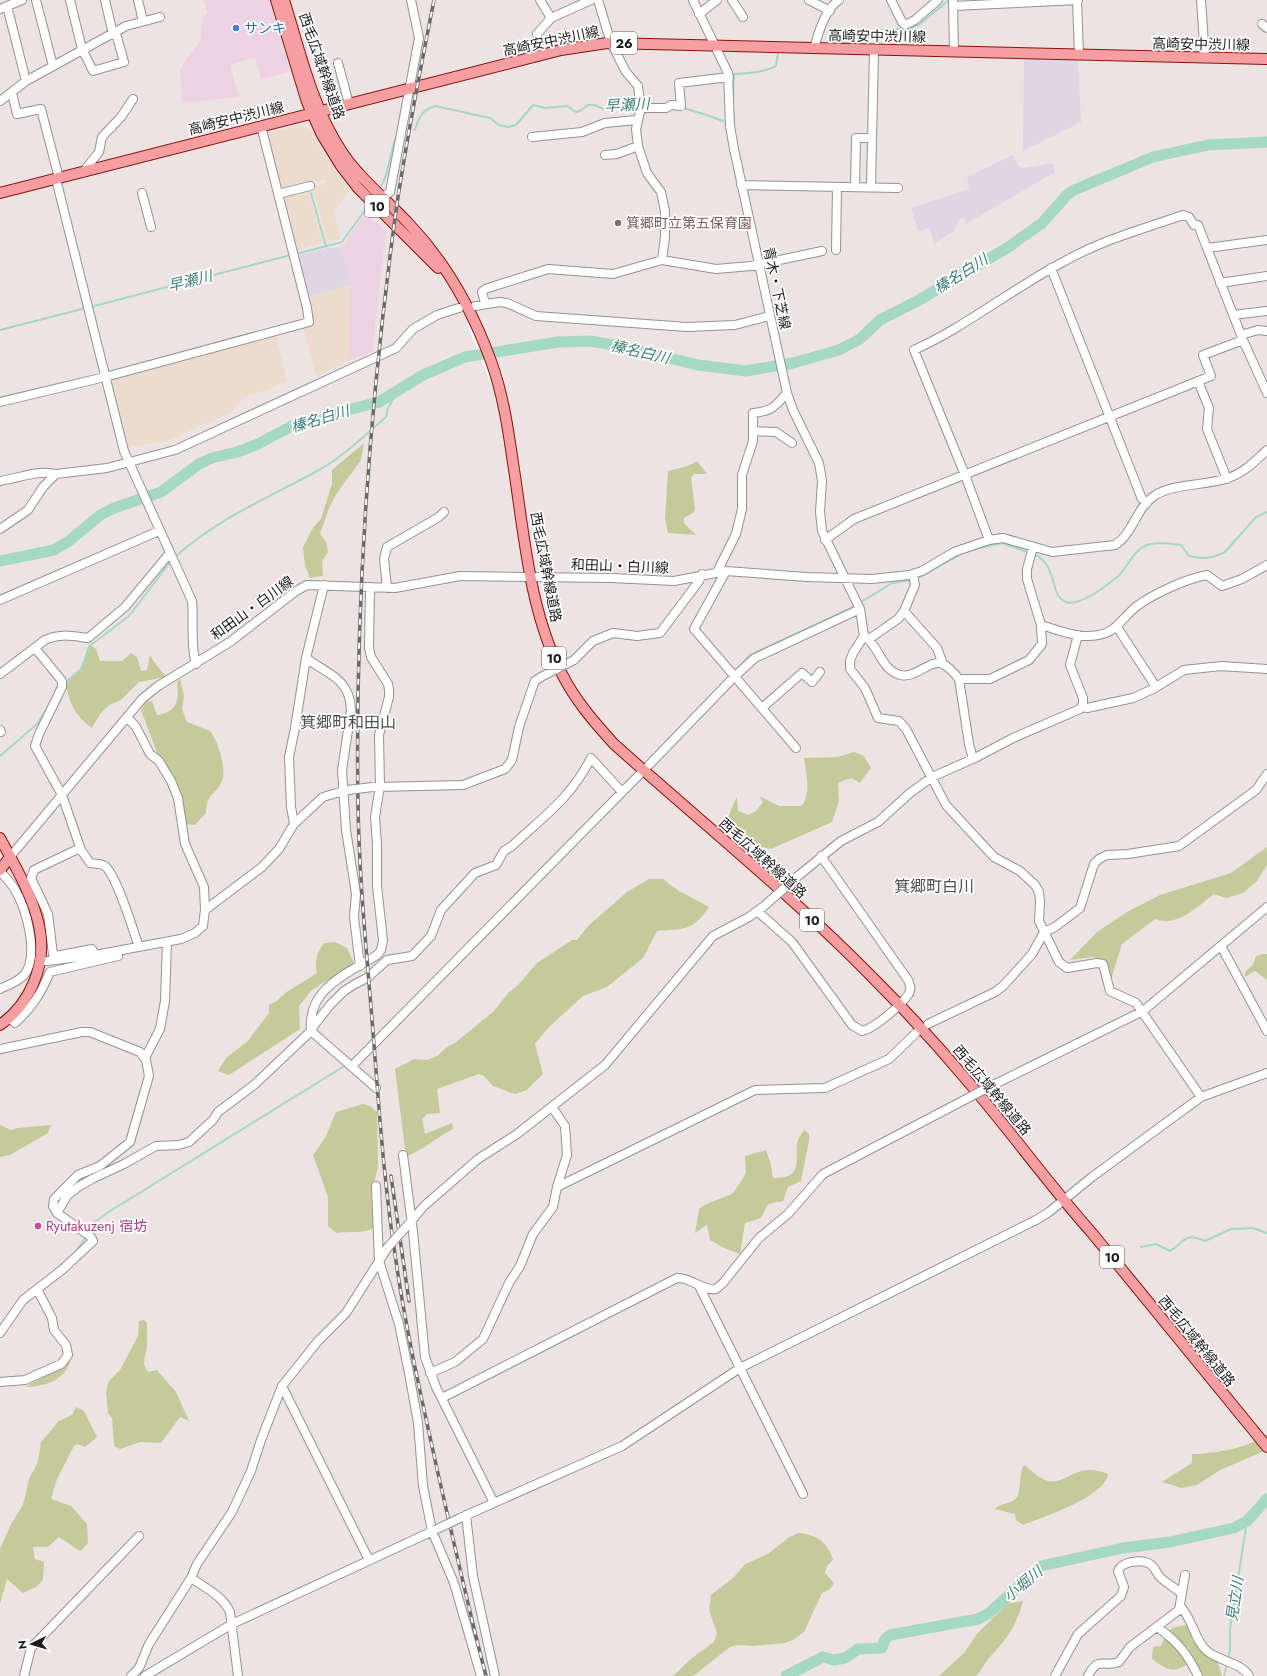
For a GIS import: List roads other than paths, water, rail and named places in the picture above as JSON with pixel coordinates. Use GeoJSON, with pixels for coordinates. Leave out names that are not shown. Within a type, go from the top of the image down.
{"type":"FeatureCollection","features":[{"type":"Feature","properties":{"kind":"main road","name":"西毛広域幹線道路"},"geometry":{"type":"LineString","coordinates":[[276,0],[316,112],[338,160],[358,188],[411,239],[455,288]]}},
{"type":"Feature","properties":{"kind":"main road","name":"西毛広域幹線道路"},"geometry":{"type":"LineString","coordinates":[[284,0],[316,112],[358,172],[431,248],[475,323],[498,382],[505,412],[532,578],[542,625],[553,656],[572,692],[599,728],[648,774],[831,938],[898,1004],[970,1083],[1249,1427],[1267,1447]]}},
{"type":"Feature","properties":{"kind":"main road","name":"高崎安中渋川線"},"geometry":{"type":"LineString","coordinates":[[0,193],[561,50],[612,43],[1267,59]]}},
{"type":"Feature","properties":{"kind":"main road"},"geometry":{"type":"LineString","coordinates":[[0,838],[10,857],[36,917],[40,939],[39,962],[35,978],[27,996],[18,1010],[0,1025]]}},
{"type":"Feature","properties":{"kind":"main road"},"geometry":{"type":"LineString","coordinates":[[0,871],[10,857]]}},
{"type":"Feature","properties":{"kind":"street"},"geometry":{"type":"LineString","coordinates":[[22,0],[3,7],[26,81]]}},
{"type":"Feature","properties":{"kind":"street"},"geometry":{"type":"LineString","coordinates":[[36,0],[53,66]]}},
{"type":"Feature","properties":{"kind":"street"},"geometry":{"type":"LineString","coordinates":[[70,0],[82,49],[93,71],[124,62],[117,37],[113,34],[105,0]]}},
{"type":"Feature","properties":{"kind":"street"},"geometry":{"type":"LineString","coordinates":[[138,0],[143,21]]}},
{"type":"Feature","properties":{"kind":"street"},"geometry":{"type":"LineString","coordinates":[[540,0],[551,18]]}},
{"type":"Feature","properties":{"kind":"street"},"geometry":{"type":"LineString","coordinates":[[537,34],[551,18],[591,0]]}},
{"type":"Feature","properties":{"kind":"street"},"geometry":{"type":"LineString","coordinates":[[598,0],[612,43],[626,72],[638,86],[640,105],[636,129],[638,146],[647,173],[661,192],[663,198],[665,238],[662,260]]}},
{"type":"Feature","properties":{"kind":"street","name":"青木・下芝線"},"geometry":{"type":"LineString","coordinates":[[693,0],[729,77],[730,126],[758,265],[787,393],[793,410],[819,463],[822,481],[821,520],[825,540],[860,609],[866,637]]}},
{"type":"Feature","properties":{"kind":"street"},"geometry":{"type":"LineString","coordinates":[[700,14],[717,0]]}},
{"type":"Feature","properties":{"kind":"street"},"geometry":{"type":"LineString","coordinates":[[732,0],[743,17]]}},
{"type":"Feature","properties":{"kind":"street"},"geometry":{"type":"LineString","coordinates":[[809,0],[830,11]]}},
{"type":"Feature","properties":{"kind":"street"},"geometry":{"type":"LineString","coordinates":[[814,48],[819,31],[835,3],[840,0]]}},
{"type":"Feature","properties":{"kind":"street"},"geometry":{"type":"LineString","coordinates":[[891,0],[902,22],[906,24],[914,20],[938,0]]}},
{"type":"Feature","properties":{"kind":"street"},"geometry":{"type":"LineString","coordinates":[[954,51],[953,3],[1077,0],[1079,55]]}},
{"type":"Feature","properties":{"kind":"street"},"geometry":{"type":"LineString","coordinates":[[1201,0],[1205,58]]}},
{"type":"Feature","properties":{"kind":"street"},"geometry":{"type":"LineString","coordinates":[[382,198],[390,192],[409,88],[420,38],[414,1]]}},
{"type":"Feature","properties":{"kind":"street"},"geometry":{"type":"LineString","coordinates":[[0,101],[26,81],[82,49],[126,26],[160,17]]}},
{"type":"Feature","properties":{"kind":"street"},"geometry":{"type":"LineString","coordinates":[[871,187],[874,49]]}},
{"type":"Feature","properties":{"kind":"street"},"geometry":{"type":"LineString","coordinates":[[338,63],[349,104]]}},
{"type":"Feature","properties":{"kind":"street"},"geometry":{"type":"LineString","coordinates":[[640,105],[681,106],[679,84],[729,77]]}},
{"type":"Feature","properties":{"kind":"street"},"geometry":{"type":"LineString","coordinates":[[12,93],[17,114],[41,109],[124,451],[171,558],[192,601],[194,620],[192,648],[196,664]]}},
{"type":"Feature","properties":{"kind":"street"},"geometry":{"type":"LineString","coordinates":[[83,172],[99,152],[102,137],[121,118],[133,98]]}},
{"type":"Feature","properties":{"kind":"street"},"geometry":{"type":"LineString","coordinates":[[532,137],[582,132],[605,123],[637,120]]}},
{"type":"Feature","properties":{"kind":"street"},"geometry":{"type":"LineString","coordinates":[[0,402],[105,377],[309,322],[261,126]]}},
{"type":"Feature","properties":{"kind":"street"},"geometry":{"type":"LineString","coordinates":[[855,187],[856,138],[872,138]]}},
{"type":"Feature","properties":{"kind":"street"},"geometry":{"type":"LineString","coordinates":[[605,155],[616,154],[638,146]]}},
{"type":"Feature","properties":{"kind":"street"},"geometry":{"type":"LineString","coordinates":[[741,185],[898,188]]}},
{"type":"Feature","properties":{"kind":"street"},"geometry":{"type":"LineString","coordinates":[[278,194],[310,186]]}},
{"type":"Feature","properties":{"kind":"street"},"geometry":{"type":"LineString","coordinates":[[836,250],[837,188]]}},
{"type":"Feature","properties":{"kind":"street"},"geometry":{"type":"LineString","coordinates":[[142,193],[151,227]]}},
{"type":"Feature","properties":{"kind":"street"},"geometry":{"type":"LineString","coordinates":[[989,540],[965,475],[914,350],[938,339],[1051,268],[1092,247],[1184,215],[1189,217],[1194,225],[1198,225],[1242,338],[1267,393]]}},
{"type":"Feature","properties":{"kind":"street"},"geometry":{"type":"LineString","coordinates":[[1206,248],[1267,240]]}},
{"type":"Feature","properties":{"kind":"street"},"geometry":{"type":"LineString","coordinates":[[485,303],[482,292],[485,289],[548,269],[613,274],[662,260],[716,269],[758,265],[822,251]]}},
{"type":"Feature","properties":{"kind":"street"},"geometry":{"type":"LineString","coordinates":[[1051,268],[1142,499],[1147,503]]}},
{"type":"Feature","properties":{"kind":"street"},"geometry":{"type":"LineString","coordinates":[[1220,283],[1267,276]]}},
{"type":"Feature","properties":{"kind":"street"},"geometry":{"type":"LineString","coordinates":[[475,306],[485,303],[499,302],[507,303],[536,316],[687,327],[735,325],[770,320]]}},
{"type":"Feature","properties":{"kind":"street"},"geometry":{"type":"LineString","coordinates":[[0,481],[50,472],[56,474],[107,468],[174,450],[249,417],[396,348],[413,329],[445,311],[459,308]]}},
{"type":"Feature","properties":{"kind":"street"},"geometry":{"type":"LineString","coordinates":[[1233,315],[1267,311]]}},
{"type":"Feature","properties":{"kind":"street"},"geometry":{"type":"LineString","coordinates":[[825,540],[854,519],[1211,376],[1203,355],[1258,330],[1267,331]]}},
{"type":"Feature","properties":{"kind":"street"},"geometry":{"type":"LineString","coordinates":[[1198,381],[1209,408],[1207,429],[1227,479]]}},
{"type":"Feature","properties":{"kind":"street"},"geometry":{"type":"LineString","coordinates":[[717,572],[736,534],[742,509],[742,475],[752,441],[753,413],[768,412],[787,393]]}},
{"type":"Feature","properties":{"kind":"street"},"geometry":{"type":"LineString","coordinates":[[753,431],[776,432],[792,443]]}},
{"type":"Feature","properties":{"kind":"street","name":"和田山・白川線"},"geometry":{"type":"LineString","coordinates":[[10,857],[128,718],[142,699],[151,691],[230,642],[300,588],[307,585],[387,588],[460,576],[611,578],[674,581],[702,574],[726,571],[807,577],[872,579],[914,577],[954,552],[989,540],[1004,538],[1032,552],[1052,552],[1115,545],[1122,540],[1153,496],[1164,490],[1227,479],[1243,472],[1267,450]]}},
{"type":"Feature","properties":{"kind":"street"},"geometry":{"type":"LineString","coordinates":[[0,529],[28,510],[43,487],[56,474]]}},
{"type":"Feature","properties":{"kind":"street"},"geometry":{"type":"LineString","coordinates":[[387,588],[384,559],[387,547],[439,517],[444,512]]}},
{"type":"Feature","properties":{"kind":"street"},"geometry":{"type":"LineString","coordinates":[[0,600],[158,529]]}},
{"type":"Feature","properties":{"kind":"street"},"geometry":{"type":"LineString","coordinates":[[959,679],[990,679],[1029,660],[1041,647],[1041,625],[1027,579],[1032,552]]}},
{"type":"Feature","properties":{"kind":"street"},"geometry":{"type":"LineString","coordinates":[[0,674],[45,640],[57,635],[88,638],[124,607],[171,558]]}},
{"type":"Feature","properties":{"kind":"street"},"geometry":{"type":"LineString","coordinates":[[1041,625],[1078,635],[1103,634],[1117,627],[1142,603],[1193,578],[1207,575],[1222,586],[1242,579],[1267,565]]}},
{"type":"Feature","properties":{"kind":"street"},"geometry":{"type":"LineString","coordinates":[[726,571],[694,629],[796,748]]}},
{"type":"Feature","properties":{"kind":"street"},"geometry":{"type":"LineString","coordinates":[[205,910],[270,860],[288,836],[294,824],[323,797],[345,791],[377,787],[464,784],[505,769],[512,760],[518,727],[535,681],[574,660],[593,641],[613,633],[637,636],[664,630],[702,574]]}},
{"type":"Feature","properties":{"kind":"street"},"geometry":{"type":"LineString","coordinates":[[914,577],[904,611],[898,619],[866,637],[853,653],[850,661],[850,669],[865,688],[878,718],[899,721],[906,729],[946,805],[990,853],[998,860],[1020,871],[1035,885],[1039,892],[1039,921],[1058,962],[1063,966],[1073,968],[1097,963],[1103,964],[1110,991],[1136,1003],[1143,1011],[1201,1097]]}},
{"type":"Feature","properties":{"kind":"street"},"geometry":{"type":"LineString","coordinates":[[294,824],[291,806],[288,757],[295,728],[306,658],[324,585]]}},
{"type":"Feature","properties":{"kind":"street"},"geometry":{"type":"LineString","coordinates":[[370,588],[369,648],[371,657],[388,684],[389,690],[389,697],[379,735],[375,817],[377,844],[377,886],[383,940],[378,955],[325,988],[312,1010],[310,1018],[312,1031],[376,1088]]}},
{"type":"Feature","properties":{"kind":"street"},"geometry":{"type":"LineString","coordinates":[[649,765],[734,677],[755,658],[860,609]]}},
{"type":"Feature","properties":{"kind":"street"},"geometry":{"type":"LineString","coordinates":[[904,611],[937,648],[943,664],[959,679],[969,744],[973,759]]}},
{"type":"Feature","properties":{"kind":"street"},"geometry":{"type":"LineString","coordinates":[[1117,627],[1156,687]]}},
{"type":"Feature","properties":{"kind":"street"},"geometry":{"type":"LineString","coordinates":[[1078,635],[1070,665],[1083,698],[1082,707]]}},
{"type":"Feature","properties":{"kind":"street"},"geometry":{"type":"LineString","coordinates":[[866,637],[872,641],[882,660],[889,669],[900,675],[911,675],[933,664],[943,664]]}},
{"type":"Feature","properties":{"kind":"street"},"geometry":{"type":"LineString","coordinates":[[35,648],[62,681],[62,687],[35,743],[38,753],[62,795],[80,848],[90,862],[101,864],[107,869],[121,895],[139,947]]}},
{"type":"Feature","properties":{"kind":"street"},"geometry":{"type":"LineString","coordinates":[[306,658],[341,681],[351,700],[351,710],[342,770],[345,791],[346,830],[356,894],[354,917],[360,966]]}},
{"type":"Feature","properties":{"kind":"street"},"geometry":{"type":"LineString","coordinates":[[131,1676],[139,1668],[148,1644],[191,1578],[208,1546],[232,1512],[246,1483],[282,1386],[318,1342],[346,1313],[388,1247],[424,1206],[478,1159],[517,1134],[605,1065],[713,936],[764,906],[821,856],[841,841],[878,822],[910,793],[932,777],[1082,707],[1087,708],[1099,704],[1127,700],[1156,687],[1184,670],[1221,666],[1267,669]]}},
{"type":"Feature","properties":{"kind":"street"},"geometry":{"type":"LineString","coordinates":[[762,708],[802,673],[812,682],[820,672]]}},
{"type":"Feature","properties":{"kind":"street"},"geometry":{"type":"LineString","coordinates":[[39,962],[95,955],[167,942],[187,937],[199,931],[203,926],[205,910],[204,886],[185,844],[178,798],[160,761],[150,754],[136,727],[128,718]]}},
{"type":"Feature","properties":{"kind":"street"},"geometry":{"type":"LineString","coordinates":[[57,1213],[67,1196],[78,1187],[92,1179],[124,1164],[156,1146],[184,1145],[189,1142],[222,1108],[254,1085],[312,1031],[315,1024],[344,991],[367,978],[387,960],[412,956],[431,936],[441,910],[475,873],[496,865],[504,851],[512,846],[562,802],[582,775],[591,758],[621,790]]}},
{"type":"Feature","properties":{"kind":"street"},"geometry":{"type":"LineString","coordinates":[[928,1024],[999,990],[1032,954],[1044,932],[1055,927],[1080,908],[1094,864],[1099,859],[1107,855],[1128,854],[1179,846],[1256,790],[1267,774]]}},
{"type":"Feature","properties":{"kind":"street"},"geometry":{"type":"LineString","coordinates":[[352,1066],[621,790],[639,775]]}},
{"type":"Feature","properties":{"kind":"street"},"geometry":{"type":"LineString","coordinates":[[80,848],[34,870],[31,878],[48,914],[53,954],[56,956],[92,949],[95,955]]}},
{"type":"Feature","properties":{"kind":"street"},"geometry":{"type":"LineString","coordinates":[[757,911],[786,935],[852,1025],[862,1031],[876,1026],[908,994],[910,986],[908,980],[821,856]]}},
{"type":"Feature","properties":{"kind":"street"},"geometry":{"type":"LineString","coordinates":[[0,871],[17,894],[29,929],[31,945],[30,960],[24,975],[0,989]]}},
{"type":"Feature","properties":{"kind":"street"},"geometry":{"type":"LineString","coordinates":[[442,1398],[677,1278],[682,1278],[711,1290],[719,1288],[750,1247],[788,1214],[823,1174],[970,1097],[1143,1011],[1267,907]]}},
{"type":"Feature","properties":{"kind":"street"},"geometry":{"type":"LineString","coordinates":[[145,1058],[160,1029],[164,1008],[167,942]]}},
{"type":"Feature","properties":{"kind":"street"},"geometry":{"type":"LineString","coordinates":[[1220,946],[1267,1031]]}},
{"type":"Feature","properties":{"kind":"street"},"geometry":{"type":"LineString","coordinates":[[9,1018],[15,1023],[26,1013],[39,996],[50,972],[120,956],[122,950]]}},
{"type":"Feature","properties":{"kind":"street"},"geometry":{"type":"LineString","coordinates":[[0,1049],[82,1032],[97,1034],[140,1052],[145,1058],[149,1080],[130,1142],[100,1166],[78,1175],[68,1182],[54,1199],[53,1206],[57,1213],[91,1237],[93,1241],[23,1300],[0,1333]]}},
{"type":"Feature","properties":{"kind":"street"},"geometry":{"type":"LineString","coordinates":[[556,1187],[755,1090],[826,1088],[889,1059],[916,1033]]}},
{"type":"Feature","properties":{"kind":"street"},"geometry":{"type":"LineString","coordinates":[[145,1676],[232,1624],[463,1516],[622,1446],[740,1368],[1036,1220],[1049,1212],[1063,1199],[1201,1097],[1267,1073]]}},
{"type":"Feature","properties":{"kind":"street"},"geometry":{"type":"LineString","coordinates":[[430,1373],[455,1362],[483,1339],[509,1283],[520,1266],[533,1234],[554,1207],[556,1187],[567,1155],[565,1126],[552,1107]]}},
{"type":"Feature","properties":{"kind":"street"},"geometry":{"type":"LineString","coordinates":[[403,1155],[408,1223],[425,1357],[430,1373],[494,1503]]}},
{"type":"Feature","properties":{"kind":"street"},"geometry":{"type":"LineString","coordinates":[[376,1186],[379,1261],[399,1324],[409,1373],[418,1423],[423,1486],[434,1530],[455,1589],[481,1676]]}},
{"type":"Feature","properties":{"kind":"street"},"geometry":{"type":"LineString","coordinates":[[699,1286],[804,1494]]}},
{"type":"Feature","properties":{"kind":"street"},"geometry":{"type":"LineString","coordinates":[[0,1382],[25,1380],[61,1364],[68,1355],[66,1345],[54,1330],[52,1318],[37,1289]]}},
{"type":"Feature","properties":{"kind":"street"},"geometry":{"type":"LineString","coordinates":[[282,1386],[369,1560]]}},
{"type":"Feature","properties":{"kind":"street"},"geometry":{"type":"LineString","coordinates":[[463,1516],[473,1576],[495,1676]]}},
{"type":"Feature","properties":{"kind":"street"},"geometry":{"type":"LineString","coordinates":[[24,1676],[31,1648],[139,1536]]}},
{"type":"Feature","properties":{"kind":"street"},"geometry":{"type":"LineString","coordinates":[[1055,1676],[1078,1634],[1122,1596],[1124,1587],[1118,1571],[1123,1565],[1139,1562],[1150,1565],[1160,1577],[1180,1592]]}},
{"type":"Feature","properties":{"kind":"street"},"geometry":{"type":"LineString","coordinates":[[1185,1575],[1180,1592],[1180,1606],[1190,1619],[1205,1650],[1224,1661],[1245,1670],[1249,1676]]}},
{"type":"Feature","properties":{"kind":"street"},"geometry":{"type":"LineString","coordinates":[[191,1578],[227,1606],[232,1624],[238,1676]]}},
{"type":"Feature","properties":{"kind":"street"},"geometry":{"type":"LineString","coordinates":[[1088,1676],[1092,1668],[1098,1663],[1119,1662],[1130,1647],[1171,1617],[1180,1606]]}},
{"type":"Feature","properties":{"kind":"street"},"geometry":{"type":"LineString","coordinates":[[1157,1628],[1173,1638],[1191,1661],[1198,1676]]}},
{"type":"Feature","properties":{"kind":"waterway","name":"早瀬川"},"geometry":{"type":"LineString","coordinates":[[840,44],[862,32],[912,28],[920,24],[949,0]]}},
{"type":"Feature","properties":{"kind":"waterway","name":"早瀬川"},"geometry":{"type":"LineString","coordinates":[[733,98],[734,74],[761,71],[776,66],[778,53]]}},
{"type":"Feature","properties":{"kind":"waterway","name":"早瀬川"},"geometry":{"type":"LineString","coordinates":[[415,130],[418,121],[424,112],[435,106],[490,118],[499,125],[508,127],[516,125],[533,105],[545,108],[567,106],[576,112],[588,105],[594,105],[604,109],[612,109],[639,104]]}},
{"type":"Feature","properties":{"kind":"waterway","name":"早瀬川"},"geometry":{"type":"LineString","coordinates":[[643,104],[659,104]]}},
{"type":"Feature","properties":{"kind":"waterway","name":"早瀬川"},"geometry":{"type":"LineString","coordinates":[[683,108],[723,121]]}},
{"type":"Feature","properties":{"kind":"waterway","name":"早瀬川"},"geometry":{"type":"LineString","coordinates":[[734,115],[734,122]]}},
{"type":"Feature","properties":{"kind":"waterway","name":"早瀬川"},"geometry":{"type":"LineString","coordinates":[[381,186],[386,175],[396,138]]}},
{"type":"Feature","properties":{"kind":"waterway","name":"榛名白川"},"geometry":{"type":"LineString","coordinates":[[0,561],[54,550],[69,541],[99,516],[114,508],[161,492],[199,464],[212,458],[237,452],[258,444],[294,425],[325,419],[340,412],[379,402],[423,375],[465,357],[558,342],[590,341],[620,346],[698,365],[746,371],[793,363],[839,350],[860,339],[880,320],[919,300],[1007,248],[1042,223],[1067,195],[1074,190],[1153,157],[1208,145],[1267,142]]}},
{"type":"Feature","properties":{"kind":"waterway"},"geometry":{"type":"LineString","coordinates":[[311,193],[326,247]]}},
{"type":"Feature","properties":{"kind":"waterway","name":"早瀬川"},"geometry":{"type":"LineString","coordinates":[[296,254],[342,242],[365,210]]}},
{"type":"Feature","properties":{"kind":"waterway","name":"早瀬川"},"geometry":{"type":"LineString","coordinates":[[90,307],[291,255]]}},
{"type":"Feature","properties":{"kind":"waterway","name":"早瀬川"},"geometry":{"type":"LineString","coordinates":[[0,330],[86,308]]}},
{"type":"Feature","properties":{"kind":"waterway"},"geometry":{"type":"LineString","coordinates":[[175,557],[209,530],[263,499],[319,470],[337,458],[386,417],[388,408],[398,392]]}},
{"type":"Feature","properties":{"kind":"waterway"},"geometry":{"type":"LineString","coordinates":[[1034,554],[1042,559],[1047,566],[1051,573],[1057,594],[1061,599],[1071,603],[1085,599],[1112,582],[1134,555],[1147,545],[1160,543],[1181,545],[1189,556],[1198,558],[1216,556],[1225,552],[1256,517],[1267,512]]}},
{"type":"Feature","properties":{"kind":"waterway"},"geometry":{"type":"LineString","coordinates":[[971,550],[1002,543],[1030,553]]}},
{"type":"Feature","properties":{"kind":"waterway"},"geometry":{"type":"LineString","coordinates":[[917,579],[963,553]]}},
{"type":"Feature","properties":{"kind":"waterway"},"geometry":{"type":"LineString","coordinates":[[64,684],[81,669],[91,645],[129,616],[171,561]]}},
{"type":"Feature","properties":{"kind":"waterway"},"geometry":{"type":"LineString","coordinates":[[861,602],[892,583],[912,580]]}},
{"type":"Feature","properties":{"kind":"waterway"},"geometry":{"type":"LineString","coordinates":[[739,667],[750,655],[856,606]]}},
{"type":"Feature","properties":{"kind":"waterway"},"geometry":{"type":"LineString","coordinates":[[0,756],[37,724],[48,707]]}},
{"type":"Feature","properties":{"kind":"waterway"},"geometry":{"type":"LineString","coordinates":[[87,1231],[87,1228],[107,1213],[346,1065]]}},
{"type":"Feature","properties":{"kind":"waterway"},"geometry":{"type":"LineString","coordinates":[[1141,1247],[1156,1244],[1170,1251],[1186,1239],[1193,1237],[1205,1241],[1231,1229],[1253,1228],[1267,1233]]}},
{"type":"Feature","properties":{"kind":"waterway"},"geometry":{"type":"LineString","coordinates":[[75,1253],[86,1237]]}},
{"type":"Feature","properties":{"kind":"waterway","name":"小堀川"},"geometry":{"type":"LineString","coordinates":[[786,1676],[823,1657],[834,1660],[845,1658],[858,1649],[882,1648],[885,1639],[890,1635],[978,1619],[988,1614],[1041,1566],[1123,1548],[1170,1542],[1234,1528],[1247,1521],[1267,1499]]}},
{"type":"Feature","properties":{"kind":"waterway","name":"見立川"},"geometry":{"type":"LineString","coordinates":[[1228,1659],[1230,1650],[1230,1629],[1247,1521]]}},
{"type":"Feature","properties":{"kind":"waterway","name":"見立川"},"geometry":{"type":"LineString","coordinates":[[1224,1676],[1227,1664]]}},
{"type":"Feature","properties":{"kind":"railway"},"geometry":{"type":"LineString","coordinates":[[434,0],[408,136],[395,218],[371,436],[359,656],[358,803],[364,918],[380,1118],[388,1204],[396,1261],[409,1339],[437,1469],[486,1676]]}},
{"type":"Feature","properties":{"kind":"railway"},"geometry":{"type":"LineString","coordinates":[[391,1176],[409,1301]]}},
{"type":"Feature","properties":{"kind":"place","name":"サンキ"},"geometry":{"type":"Point","coordinates":[236,28]}},
{"type":"Feature","properties":{"kind":"place","name":"箕郷町立第五保育園"},"geometry":{"type":"Point","coordinates":[618,223]}},
{"type":"Feature","properties":{"kind":"place","name":"Ryutakuzenj 宿坊"},"geometry":{"type":"Point","coordinates":[38,1226]}},
{"type":"Feature","properties":{"kind":"district","name":"箕郷町和田山"},"geometry":{"type":"Point","coordinates":[348,722]}},
{"type":"Feature","properties":{"kind":"district","name":"箕郷町白川"},"geometry":{"type":"Point","coordinates":[934,886]}}]}
